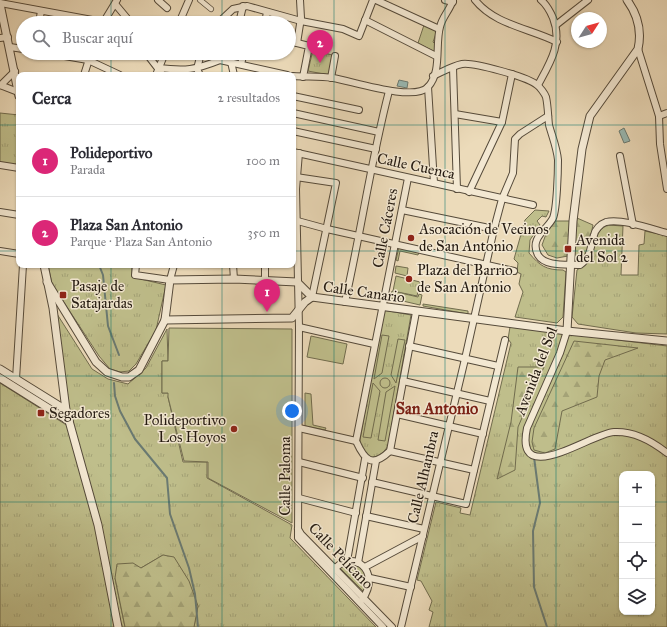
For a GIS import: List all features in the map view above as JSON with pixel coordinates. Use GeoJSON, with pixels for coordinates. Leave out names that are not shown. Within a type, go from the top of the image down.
{"type":"FeatureCollection","features":[{"type":"Feature","properties":{"kind":"street"},"geometry":{"type":"LineString","coordinates":[[158,0],[167,8]]}},
{"type":"Feature","properties":{"kind":"street"},"geometry":{"type":"LineString","coordinates":[[182,16],[188,0]]}},
{"type":"Feature","properties":{"kind":"street"},"geometry":{"type":"LineString","coordinates":[[200,0],[211,9]]}},
{"type":"Feature","properties":{"kind":"street"},"geometry":{"type":"LineString","coordinates":[[300,0],[301,21],[297,43],[309,46],[303,77]]}},
{"type":"Feature","properties":{"kind":"street"},"geometry":{"type":"LineString","coordinates":[[296,20],[343,29],[359,36],[373,0]]}},
{"type":"Feature","properties":{"kind":"street"},"geometry":{"type":"LineString","coordinates":[[376,0],[439,29]]}},
{"type":"Feature","properties":{"kind":"street"},"geometry":{"type":"LineString","coordinates":[[434,183],[428,87],[433,76],[439,29],[453,1],[444,0]]}},
{"type":"Feature","properties":{"kind":"street"},"geometry":{"type":"LineString","coordinates":[[475,0],[486,11],[508,23],[541,34],[556,42]]}},
{"type":"Feature","properties":{"kind":"street"},"geometry":{"type":"LineString","coordinates":[[538,85],[553,57],[556,42],[556,25],[550,11],[541,0]]}},
{"type":"Feature","properties":{"kind":"street"},"geometry":{"type":"LineString","coordinates":[[556,25],[588,0]]}},
{"type":"Feature","properties":{"kind":"street","name":"Avenida del Sol"},"geometry":{"type":"LineString","coordinates":[[628,0],[638,19],[640,29],[638,49],[590,116],[582,149],[573,221],[567,331],[560,353],[527,428],[525,440],[528,450],[533,455],[550,457],[603,434],[623,432],[647,440],[667,453]]}},
{"type":"Feature","properties":{"kind":"street"},"geometry":{"type":"LineString","coordinates":[[107,16],[116,2],[126,16]]}},
{"type":"Feature","properties":{"kind":"street"},"geometry":{"type":"LineString","coordinates":[[16,77],[0,4],[72,16]]}},
{"type":"Feature","properties":{"kind":"street"},"geometry":{"type":"LineString","coordinates":[[226,16],[233,9],[246,4],[282,16]]}},
{"type":"Feature","properties":{"kind":"street"},"geometry":{"type":"LineString","coordinates":[[242,16],[246,4]]}},
{"type":"Feature","properties":{"kind":"street"},"geometry":{"type":"LineString","coordinates":[[41,10],[41,16]]}},
{"type":"Feature","properties":{"kind":"street"},"geometry":{"type":"LineString","coordinates":[[266,16],[267,12]]}},
{"type":"Feature","properties":{"kind":"street"},"geometry":{"type":"LineString","coordinates":[[365,20],[436,56]]}},
{"type":"Feature","properties":{"kind":"street"},"geometry":{"type":"LineString","coordinates":[[0,38],[8,37]]}},
{"type":"Feature","properties":{"kind":"street"},"geometry":{"type":"LineString","coordinates":[[10,47],[16,48]]}},
{"type":"Feature","properties":{"kind":"street"},"geometry":{"type":"LineString","coordinates":[[638,49],[659,116],[660,144],[667,189]]}},
{"type":"Feature","properties":{"kind":"street"},"geometry":{"type":"LineString","coordinates":[[331,78],[335,56]]}},
{"type":"Feature","properties":{"kind":"street"},"geometry":{"type":"LineString","coordinates":[[85,72],[88,60],[113,72]]}},
{"type":"Feature","properties":{"kind":"street"},"geometry":{"type":"LineString","coordinates":[[152,60],[161,72]]}},
{"type":"Feature","properties":{"kind":"street"},"geometry":{"type":"LineString","coordinates":[[157,72],[162,60]]}},
{"type":"Feature","properties":{"kind":"street"},"geometry":{"type":"LineString","coordinates":[[199,72],[200,60]]}},
{"type":"Feature","properties":{"kind":"street"},"geometry":{"type":"LineString","coordinates":[[158,68],[199,72],[220,60],[274,72]]}},
{"type":"Feature","properties":{"kind":"street"},"geometry":{"type":"LineString","coordinates":[[240,64],[241,60]]}},
{"type":"Feature","properties":{"kind":"street"},"geometry":{"type":"LineString","coordinates":[[230,62],[233,72]]}},
{"type":"Feature","properties":{"kind":"street"},"geometry":{"type":"LineString","coordinates":[[433,76],[463,64],[512,74],[538,85],[546,96],[548,116],[558,159],[553,218],[536,240],[538,255],[543,261],[549,264],[580,265],[587,260],[594,233],[599,226],[605,222],[633,225],[667,233]]}},
{"type":"Feature","properties":{"kind":"street"},"geometry":{"type":"LineString","coordinates":[[453,68],[457,189]]}},
{"type":"Feature","properties":{"kind":"street"},"geometry":{"type":"LineString","coordinates":[[15,71],[0,85],[16,93]]}},
{"type":"Feature","properties":{"kind":"street"},"geometry":{"type":"LineString","coordinates":[[469,192],[502,122],[512,74]]}},
{"type":"Feature","properties":{"kind":"street"},"geometry":{"type":"LineString","coordinates":[[296,76],[331,78],[390,91],[421,91],[428,87]]}},
{"type":"Feature","properties":{"kind":"street"},"geometry":{"type":"LineString","coordinates":[[345,302],[360,237],[379,132],[390,91]]}},
{"type":"Feature","properties":{"kind":"street"},"geometry":{"type":"LineString","coordinates":[[296,97],[359,110]]}},
{"type":"Feature","properties":{"kind":"street"},"geometry":{"type":"LineString","coordinates":[[659,116],[667,113]]}},
{"type":"Feature","properties":{"kind":"street"},"geometry":{"type":"LineString","coordinates":[[296,114],[379,132]]}},
{"type":"Feature","properties":{"kind":"street"},"geometry":{"type":"LineString","coordinates":[[455,114],[502,122]]}},
{"type":"Feature","properties":{"kind":"street","name":"Calle Alhambra"},"geometry":{"type":"LineString","coordinates":[[400,627],[411,587],[457,393],[494,230],[502,199],[513,173],[516,139],[520,134],[548,116]]}},
{"type":"Feature","properties":{"kind":"street"},"geometry":{"type":"LineString","coordinates":[[296,132],[376,149]]}},
{"type":"Feature","properties":{"kind":"street","name":"Calle Cuenca"},"geometry":{"type":"LineString","coordinates":[[296,153],[533,205]]}},
{"type":"Feature","properties":{"kind":"street","name":"Calle Paloma"},"geometry":{"type":"LineString","coordinates":[[296,153],[296,178]]}},
{"type":"Feature","properties":{"kind":"street"},"geometry":{"type":"LineString","coordinates":[[620,156],[633,225]]}},
{"type":"Feature","properties":{"kind":"street"},"geometry":{"type":"LineString","coordinates":[[0,165],[16,168]]}},
{"type":"Feature","properties":{"kind":"street"},"geometry":{"type":"LineString","coordinates":[[165,320],[292,318],[298,313],[305,302],[312,297],[336,183],[296,178]]}},
{"type":"Feature","properties":{"kind":"street","name":"Calle Cáceres"},"geometry":{"type":"LineString","coordinates":[[356,442],[381,308],[408,178]]}},
{"type":"Feature","properties":{"kind":"street"},"geometry":{"type":"LineString","coordinates":[[402,210],[494,230]]}},
{"type":"Feature","properties":{"kind":"street"},"geometry":{"type":"LineString","coordinates":[[0,212],[16,215]]}},
{"type":"Feature","properties":{"kind":"street"},"geometry":{"type":"LineString","coordinates":[[296,220],[360,237],[514,271]]}},
{"type":"Feature","properties":{"kind":"street"},"geometry":{"type":"LineString","coordinates":[[0,251],[16,254]]}},
{"type":"Feature","properties":{"kind":"street","name":"Calle Paloma"},"geometry":{"type":"LineString","coordinates":[[296,251],[299,327],[298,528]]}},
{"type":"Feature","properties":{"kind":"street"},"geometry":{"type":"LineString","coordinates":[[16,379],[23,268]]}},
{"type":"Feature","properties":{"kind":"street"},"geometry":{"type":"LineString","coordinates":[[45,268],[52,304],[66,410],[98,525],[118,627]]}},
{"type":"Feature","properties":{"kind":"street"},"geometry":{"type":"LineString","coordinates":[[136,268],[136,275],[170,280],[297,282]]}},
{"type":"Feature","properties":{"kind":"street"},"geometry":{"type":"LineString","coordinates":[[47,282],[96,362],[107,372],[122,377],[129,377],[139,370],[165,320],[170,280],[173,268]]}},
{"type":"Feature","properties":{"kind":"street"},"geometry":{"type":"LineString","coordinates":[[233,268],[234,280]]}},
{"type":"Feature","properties":{"kind":"street"},"geometry":{"type":"LineString","coordinates":[[265,268],[265,281]]}},
{"type":"Feature","properties":{"kind":"street","name":"Calle Canario"},"geometry":{"type":"LineString","coordinates":[[297,282],[312,297],[381,308],[473,318],[567,331],[667,341]]}},
{"type":"Feature","properties":{"kind":"street"},"geometry":{"type":"LineString","coordinates":[[52,304],[61,305]]}},
{"type":"Feature","properties":{"kind":"street"},"geometry":{"type":"LineString","coordinates":[[365,459],[376,461],[390,451],[416,312]]}},
{"type":"Feature","properties":{"kind":"street"},"geometry":{"type":"LineString","coordinates":[[292,318],[299,327],[374,344]]}},
{"type":"Feature","properties":{"kind":"street"},"geometry":{"type":"LineString","coordinates":[[372,482],[466,504],[505,340]]}},
{"type":"Feature","properties":{"kind":"street"},"geometry":{"type":"LineString","coordinates":[[409,346],[498,366]]}},
{"type":"Feature","properties":{"kind":"street"},"geometry":{"type":"LineString","coordinates":[[0,369],[66,410]]}},
{"type":"Feature","properties":{"kind":"street"},"geometry":{"type":"LineString","coordinates":[[0,378],[69,421]]}},
{"type":"Feature","properties":{"kind":"street"},"geometry":{"type":"LineString","coordinates":[[403,381],[490,401]]}},
{"type":"Feature","properties":{"kind":"street"},"geometry":{"type":"LineString","coordinates":[[397,414],[482,434]]}},
{"type":"Feature","properties":{"kind":"street"},"geometry":{"type":"LineString","coordinates":[[298,428],[356,442],[365,459],[363,478],[347,561],[333,571]]}},
{"type":"Feature","properties":{"kind":"street"},"geometry":{"type":"LineString","coordinates":[[390,451],[474,470]]}},
{"type":"Feature","properties":{"kind":"street"},"geometry":{"type":"LineString","coordinates":[[358,563],[376,461]]}},
{"type":"Feature","properties":{"kind":"street"},"geometry":{"type":"LineString","coordinates":[[299,462],[363,478]]}},
{"type":"Feature","properties":{"kind":"street"},"geometry":{"type":"LineString","coordinates":[[299,498],[356,513]]}},
{"type":"Feature","properties":{"kind":"street"},"geometry":{"type":"LineString","coordinates":[[366,516],[423,533]]}},
{"type":"Feature","properties":{"kind":"street","name":"Calle Pelícano"},"geometry":{"type":"LineString","coordinates":[[298,528],[298,538],[302,545],[333,571],[392,627]]}},
{"type":"Feature","properties":{"kind":"street"},"geometry":{"type":"LineString","coordinates":[[365,567],[423,533]]}},
{"type":"Feature","properties":{"kind":"street"},"geometry":{"type":"LineString","coordinates":[[347,561],[358,563],[365,567],[370,578],[369,588],[362,600]]}},
{"type":"Feature","properties":{"kind":"street"},"geometry":{"type":"LineString","coordinates":[[370,578],[411,587]]}},
{"type":"Feature","properties":{"kind":"street","name":"Calle Pelícano"},"geometry":{"type":"LineString","coordinates":[[362,600],[383,627]]}},
{"type":"Feature","properties":{"kind":"green space"},"geometry":{"type":"Polygon","coordinates":[[[424,25],[437,31],[433,42],[435,44],[435,52],[418,43],[424,25]]]}},
{"type":"Feature","properties":{"kind":"green space"},"geometry":{"type":"Polygon","coordinates":[[[313,50],[332,55],[329,75],[308,71],[313,50]]]}},
{"type":"Feature","properties":{"kind":"green space"},"geometry":{"type":"Polygon","coordinates":[[[0,113],[16,115],[16,165],[0,163],[0,113]]]}},
{"type":"Feature","properties":{"kind":"green space"},"geometry":{"type":"Polygon","coordinates":[[[535,210],[549,211],[546,217],[542,216],[537,221],[540,225],[530,240],[529,253],[544,266],[566,272],[563,317],[557,323],[515,317],[523,292],[519,284],[521,274],[517,272],[518,263],[514,259],[525,220],[535,210]]]}},
{"type":"Feature","properties":{"kind":"green space"},"geometry":{"type":"Polygon","coordinates":[[[577,218],[593,225],[586,257],[578,263],[575,260],[573,249],[577,218]]]}},
{"type":"Feature","properties":{"kind":"green space"},"geometry":{"type":"Polygon","coordinates":[[[555,221],[570,221],[568,256],[557,258],[548,255],[542,245],[546,234],[555,221]]]}},
{"type":"Feature","properties":{"kind":"green space"},"geometry":{"type":"Polygon","coordinates":[[[608,225],[623,226],[621,275],[638,275],[639,245],[644,244],[645,231],[667,236],[667,334],[636,333],[578,324],[572,317],[577,270],[591,260],[597,235],[608,225]]]}},
{"type":"Feature","properties":{"kind":"green space"},"geometry":{"type":"Polygon","coordinates":[[[399,247],[419,252],[418,255],[400,251],[398,261],[396,260],[399,247]]]}},
{"type":"Feature","properties":{"kind":"green space"},"geometry":{"type":"Polygon","coordinates":[[[396,266],[408,268],[407,276],[395,273],[396,266]]]}},
{"type":"Feature","properties":{"kind":"green space"},"geometry":{"type":"Polygon","coordinates":[[[49,268],[132,268],[132,277],[166,285],[156,330],[136,364],[129,371],[120,372],[110,369],[99,356],[52,284],[49,268]]]}},
{"type":"Feature","properties":{"kind":"green space"},"geometry":{"type":"Polygon","coordinates":[[[396,276],[420,282],[417,296],[393,291],[396,276]]]}},
{"type":"Feature","properties":{"kind":"green space"},"geometry":{"type":"Polygon","coordinates":[[[392,291],[418,297],[419,294],[422,295],[420,305],[390,298],[392,291]]]}},
{"type":"Feature","properties":{"kind":"green space"},"geometry":{"type":"Polygon","coordinates":[[[423,304],[468,311],[468,314],[423,306],[423,304]]]}},
{"type":"Feature","properties":{"kind":"green space"},"geometry":{"type":"Polygon","coordinates":[[[383,310],[411,315],[388,446],[379,455],[370,457],[363,452],[360,440],[383,310]]]}},
{"type":"Feature","properties":{"kind":"green space"},"geometry":{"type":"Polygon","coordinates":[[[57,314],[92,369],[108,379],[128,384],[146,368],[167,329],[168,361],[162,361],[162,393],[169,393],[168,397],[183,462],[207,462],[207,478],[292,525],[290,538],[376,627],[194,627],[198,606],[163,555],[141,568],[115,578],[125,627],[0,627],[0,383],[68,426],[57,314]]]}},
{"type":"Feature","properties":{"kind":"green space"},"geometry":{"type":"Polygon","coordinates":[[[510,327],[667,346],[667,627],[429,627],[433,612],[429,610],[432,601],[421,581],[417,580],[436,502],[461,508],[460,513],[470,515],[511,343],[508,339],[510,327]]]}},
{"type":"Feature","properties":{"kind":"green space","name":"Polideportivo Los Hoyos"},"geometry":{"type":"Polygon","coordinates":[[[169,328],[292,329],[292,523],[208,478],[208,462],[184,461],[168,393],[162,393],[162,361],[168,361],[169,328]]]}},
{"type":"Feature","properties":{"kind":"green space"},"geometry":{"type":"Polygon","coordinates":[[[382,335],[389,336],[382,373],[374,379],[382,335]]]}},
{"type":"Feature","properties":{"kind":"green space"},"geometry":{"type":"Polygon","coordinates":[[[311,336],[347,344],[343,364],[307,357],[311,336]]]}},
{"type":"Feature","properties":{"kind":"green space"},"geometry":{"type":"Polygon","coordinates":[[[398,339],[405,340],[396,383],[391,375],[398,339]]]}},
{"type":"Feature","properties":{"kind":"green space"},"geometry":{"type":"Polygon","coordinates":[[[574,341],[638,348],[605,360],[599,376],[597,397],[562,411],[555,449],[545,453],[534,450],[532,442],[534,428],[574,341]]]}},
{"type":"Feature","properties":{"kind":"green space"},"geometry":{"type":"Polygon","coordinates":[[[518,367],[544,367],[518,427],[515,470],[497,479],[511,422],[518,367]]]}},
{"type":"Feature","properties":{"kind":"green space"},"geometry":{"type":"Polygon","coordinates":[[[385,378],[390,383],[385,388],[380,383],[385,378]]]}},
{"type":"Feature","properties":{"kind":"green space"},"geometry":{"type":"Polygon","coordinates":[[[373,383],[380,391],[371,438],[363,437],[373,383]]]}},
{"type":"Feature","properties":{"kind":"green space"},"geometry":{"type":"Polygon","coordinates":[[[395,386],[385,441],[378,440],[386,392],[395,386]]]}},
{"type":"Feature","properties":{"kind":"green space"},"geometry":{"type":"Polygon","coordinates":[[[305,393],[311,394],[313,425],[326,428],[325,430],[305,426],[305,393]]]}},
{"type":"Feature","properties":{"kind":"green space"},"geometry":{"type":"Polygon","coordinates":[[[163,555],[174,557],[189,581],[198,606],[194,627],[125,627],[115,578],[117,564],[133,563],[141,568],[163,555]]]}},
{"type":"Feature","properties":{"kind":"green space"},"geometry":{"type":"Polygon","coordinates":[[[348,564],[360,567],[368,578],[364,592],[340,568],[348,564]]]}},
{"type":"Feature","properties":{"kind":"water"},"geometry":{"type":"Polygon","coordinates":[[[399,80],[408,82],[407,88],[397,86],[399,80]]]}},
{"type":"Feature","properties":{"kind":"water"},"geometry":{"type":"Polygon","coordinates":[[[624,128],[630,141],[624,143],[619,131],[624,128]]]}},
{"type":"Feature","properties":{"kind":"waterway"},"geometry":{"type":"LineString","coordinates":[[100,268],[103,275],[108,326],[119,355]]}},
{"type":"Feature","properties":{"kind":"waterway"},"geometry":{"type":"LineString","coordinates":[[114,383],[115,396],[120,411],[135,439],[167,478],[170,514],[189,568],[195,594],[198,627]]}},
{"type":"Feature","properties":{"kind":"waterway"},"geometry":{"type":"LineString","coordinates":[[534,457],[540,503],[533,531],[534,587],[547,627]]}},
{"type":"Feature","properties":{"kind":"place","name":"Plaza San Antonio"},"geometry":{"type":"Point","coordinates":[320,63]}},
{"type":"Feature","properties":{"kind":"place","name":"Asocación de Vecinos de San Antonio"},"geometry":{"type":"Point","coordinates":[411,238]}},
{"type":"Feature","properties":{"kind":"place","name":"Avenida del Sol 2"},"geometry":{"type":"Point","coordinates":[568,249]}},
{"type":"Feature","properties":{"kind":"place","name":"Plaza del Barrio de San Antonio"},"geometry":{"type":"Point","coordinates":[409,279]}},
{"type":"Feature","properties":{"kind":"place","name":"Pasaje de Satajardas"},"geometry":{"type":"Point","coordinates":[63,295]}},
{"type":"Feature","properties":{"kind":"place","name":"Polideportivo"},"geometry":{"type":"Point","coordinates":[267,312]}},
{"type":"Feature","properties":{"kind":"place","name":"Segadores"},"geometry":{"type":"Point","coordinates":[41,413]}},
{"type":"Feature","properties":{"kind":"place","name":"Polideportivo Los Hoyos"},"geometry":{"type":"Point","coordinates":[234,429]}},
{"type":"Feature","properties":{"kind":"district","name":"San Antonio"},"geometry":{"type":"Point","coordinates":[437,408]}}]}
